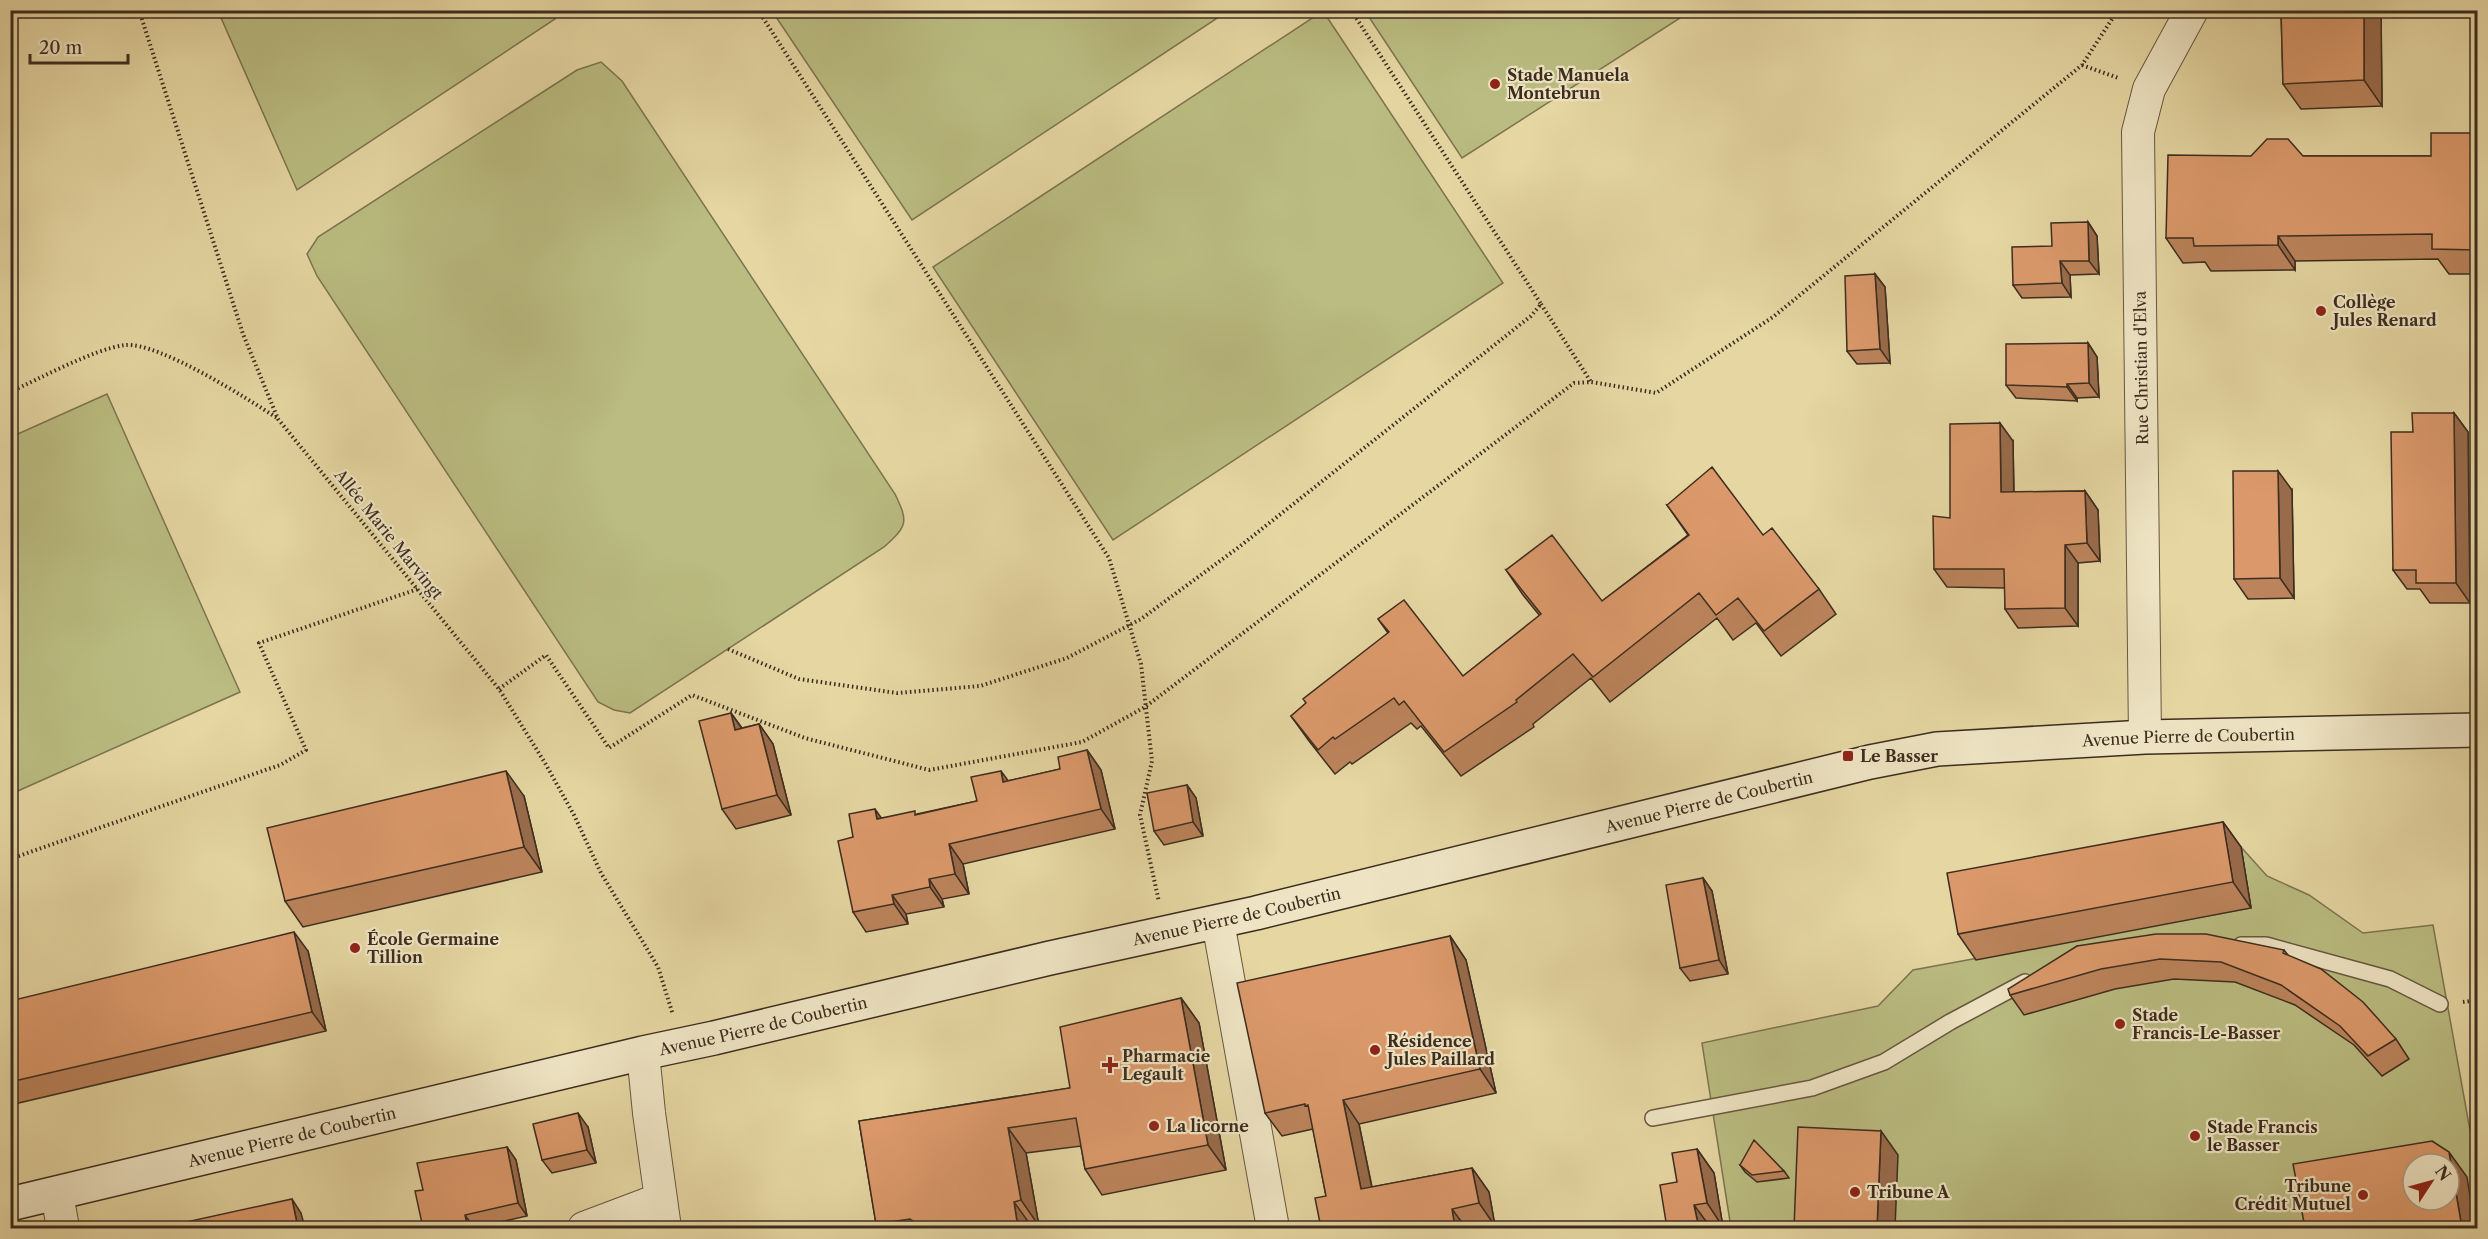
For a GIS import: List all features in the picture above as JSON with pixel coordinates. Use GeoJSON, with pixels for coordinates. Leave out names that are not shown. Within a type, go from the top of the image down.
{"type":"FeatureCollection","features":[{"type":"Feature","properties":{"kind":"street","name":"Rue Christian d'Elva"},"geometry":{"type":"LineString","coordinates":[[2145,738],[2138,132],[2149,89],[2192,10]]}},
{"type":"Feature","properties":{"kind":"street","name":"Avenue Pierre de Coubertin"},"geometry":{"type":"LineString","coordinates":[[10,1204],[643,1053],[1165,932],[1218,922],[1870,762],[1937,749],[2145,738],[2478,730]]}},
{"type":"Feature","properties":{"kind":"street"},"geometry":{"type":"LineString","coordinates":[[1218,922],[1273,1228]]}},
{"type":"Feature","properties":{"kind":"street"},"geometry":{"type":"LineString","coordinates":[[584,1228],[663,1214],[643,1053]]}},
{"type":"Feature","properties":{"kind":"street"},"geometry":{"type":"LineString","coordinates":[[57,1194],[63,1228]]}},
{"type":"Feature","properties":{"kind":"lane"},"geometry":{"type":"LineString","coordinates":[[2223,944],[2266,945],[2390,979],[2440,1004]]}},
{"type":"Feature","properties":{"kind":"lane"},"geometry":{"type":"LineString","coordinates":[[1653,1119],[1812,1088],[1864,1070],[1884,1062],[2014,987],[2036,978]]}},
{"type":"Feature","properties":{"kind":"path","name":"Allée Marie Marvingt"},"geometry":{"type":"LineString","coordinates":[[139,10],[243,334],[278,418],[499,689],[545,763],[574,815],[600,873],[657,968],[683,1044]]}},
{"type":"Feature","properties":{"kind":"path"},"geometry":{"type":"LineString","coordinates":[[758,10],[1109,558],[1141,664],[1152,761],[1140,815],[1165,932]]}},
{"type":"Feature","properties":{"kind":"path"},"geometry":{"type":"LineString","coordinates":[[1351,10],[1591,382]]}},
{"type":"Feature","properties":{"kind":"path"},"geometry":{"type":"LineString","coordinates":[[499,689],[546,655],[609,748],[692,695],[805,738],[929,770],[1082,742],[1145,706],[1574,383],[1591,382],[1656,393],[1773,317],[2082,65],[2118,10]]}},
{"type":"Feature","properties":{"kind":"path"},"geometry":{"type":"LineString","coordinates":[[2082,65],[2149,89]]}},
{"type":"Feature","properties":{"kind":"path"},"geometry":{"type":"LineString","coordinates":[[728,649],[799,679],[897,693],[980,686],[1067,658],[1130,624],[1239,547],[1531,316],[1541,304]]}},
{"type":"Feature","properties":{"kind":"path"},"geometry":{"type":"LineString","coordinates":[[10,392],[101,351],[127,345],[162,354],[231,388],[278,418]]}},
{"type":"Feature","properties":{"kind":"path"},"geometry":{"type":"LineString","coordinates":[[10,859],[280,765],[306,750],[259,643],[418,589]]}},
{"type":"Feature","properties":{"kind":"green space"},"geometry":{"type":"Polygon","coordinates":[[[551,10],[555,19],[297,190],[218,11],[551,10]]]}},
{"type":"Feature","properties":{"kind":"green space"},"geometry":{"type":"Polygon","coordinates":[[[772,11],[1228,11],[912,220],[772,11]]]}},
{"type":"Feature","properties":{"kind":"green space"},"geometry":{"type":"Polygon","coordinates":[[[1323,11],[1503,283],[1113,540],[933,267],[1323,11]]]}},
{"type":"Feature","properties":{"kind":"green space","name":"Stade Manuela Montebrun"},"geometry":{"type":"Polygon","coordinates":[[[1365,11],[1691,11],[1462,158],[1365,11]]]}},
{"type":"Feature","properties":{"kind":"green space"},"geometry":{"type":"Polygon","coordinates":[[[601,62],[622,81],[895,494],[904,518],[901,529],[884,547],[630,713],[614,710],[598,702],[317,276],[307,254],[318,237],[577,70],[601,62]]]}},
{"type":"Feature","properties":{"kind":"green space"},"geometry":{"type":"Polygon","coordinates":[[[107,394],[240,692],[11,794],[11,437],[107,394]]]}},
{"type":"Feature","properties":{"kind":"green space","name":"Stade Francis-Le-Basser"},"geometry":{"type":"Polygon","coordinates":[[[2241,847],[2267,876],[2309,895],[2363,933],[2433,925],[2477,1169],[2477,1228],[1731,1228],[1702,1043],[1878,1006],[1913,970],[2251,908],[2241,847]]]}},
{"type":"Feature","properties":{"kind":"building"},"geometry":{"type":"Polygon","coordinates":[[[2281,10],[2364,10],[2364,80],[2283,84],[2281,10]]]}},
{"type":"Feature","properties":{"kind":"building"},"geometry":{"type":"Polygon","coordinates":[[[2431,133],[2478,133],[2478,250],[2432,249],[2432,234],[2278,236],[2278,245],[2194,246],[2193,238],[2166,238],[2168,155],[2251,156],[2267,139],[2288,139],[2303,156],[2431,156],[2431,133]]]}},
{"type":"Feature","properties":{"kind":"building"},"geometry":{"type":"Polygon","coordinates":[[[2088,222],[2089,261],[2060,261],[2062,283],[2013,285],[2012,247],[2052,246],[2051,223],[2088,222]]]}},
{"type":"Feature","properties":{"kind":"building"},"geometry":{"type":"Polygon","coordinates":[[[1875,274],[1880,349],[1847,351],[1845,276],[1875,274]]]}},
{"type":"Feature","properties":{"kind":"building"},"geometry":{"type":"Polygon","coordinates":[[[2088,343],[2089,383],[2067,384],[2067,387],[2006,385],[2006,344],[2088,343]]]}},
{"type":"Feature","properties":{"kind":"building"},"geometry":{"type":"Polygon","coordinates":[[[2412,413],[2454,413],[2456,583],[2416,583],[2416,570],[2393,570],[2391,432],[2413,432],[2412,413]]]}},
{"type":"Feature","properties":{"kind":"building"},"geometry":{"type":"Polygon","coordinates":[[[2000,423],[2001,492],[2085,491],[2087,543],[2065,545],[2065,608],[2005,609],[2004,569],[1934,569],[1933,516],[1950,518],[1950,424],[2000,423]]]}},
{"type":"Feature","properties":{"kind":"building"},"geometry":{"type":"Polygon","coordinates":[[[1712,467],[1763,535],[1772,528],[1819,589],[1764,631],[1738,598],[1716,615],[1699,593],[1593,677],[1573,654],[1516,700],[1517,702],[1444,752],[1404,701],[1399,705],[1394,698],[1335,739],[1333,737],[1318,750],[1291,716],[1306,703],[1303,699],[1389,632],[1378,619],[1404,600],[1463,676],[1541,614],[1506,570],[1552,535],[1602,601],[1689,535],[1667,505],[1712,467]]]}},
{"type":"Feature","properties":{"kind":"building"},"geometry":{"type":"Polygon","coordinates":[[[2233,471],[2278,471],[2280,578],[2234,579],[2233,471]]]}},
{"type":"Feature","properties":{"kind":"building"},"geometry":{"type":"Polygon","coordinates":[[[731,713],[735,730],[759,724],[777,795],[722,809],[699,721],[731,713]]]}},
{"type":"Feature","properties":{"kind":"building"},"geometry":{"type":"Polygon","coordinates":[[[1087,750],[1101,809],[949,844],[955,874],[929,879],[930,887],[892,895],[894,904],[853,912],[838,841],[853,837],[849,814],[875,809],[877,819],[915,811],[915,815],[977,801],[971,777],[1001,771],[1003,782],[1060,769],[1058,757],[1087,750]]]}},
{"type":"Feature","properties":{"kind":"building"},"geometry":{"type":"Polygon","coordinates":[[[506,771],[524,847],[285,901],[267,828],[506,771]]]}},
{"type":"Feature","properties":{"kind":"building"},"geometry":{"type":"Polygon","coordinates":[[[1187,785],[1193,822],[1154,831],[1147,793],[1187,785]]]}},
{"type":"Feature","properties":{"kind":"building"},"geometry":{"type":"Polygon","coordinates":[[[2223,822],[2233,882],[1958,934],[1947,873],[2223,822]]]}},
{"type":"Feature","properties":{"kind":"building"},"geometry":{"type":"Polygon","coordinates":[[[1703,878],[1719,960],[1680,968],[1666,885],[1703,878]]]}},
{"type":"Feature","properties":{"kind":"building"},"geometry":{"type":"Polygon","coordinates":[[[294,932],[312,1012],[10,1082],[10,1001],[294,932]]]}},
{"type":"Feature","properties":{"kind":"building"},"geometry":{"type":"Polygon","coordinates":[[[2156,934],[2206,934],[2284,950],[2283,953],[2321,969],[2363,1002],[2396,1039],[2368,1056],[2340,1026],[2281,985],[2221,962],[2160,959],[2101,969],[2010,995],[2008,989],[2077,946],[2156,934]]]}},
{"type":"Feature","properties":{"kind":"building"},"geometry":{"type":"Polygon","coordinates":[[[1450,936],[1480,1069],[1343,1100],[1361,1189],[1472,1168],[1479,1203],[1452,1209],[1455,1228],[1321,1228],[1315,1198],[1326,1196],[1308,1105],[1265,1113],[1237,983],[1450,936]]]}},
{"type":"Feature","properties":{"kind":"building"},"geometry":{"type":"Polygon","coordinates":[[[1181,998],[1208,1145],[1085,1169],[1076,1118],[1008,1128],[1021,1200],[1014,1202],[1018,1228],[923,1228],[910,1219],[876,1224],[859,1121],[1070,1088],[1060,1027],[1181,998]]]}},
{"type":"Feature","properties":{"kind":"building"},"geometry":{"type":"Polygon","coordinates":[[[578,1113],[587,1150],[542,1160],[533,1124],[578,1113]]]}},
{"type":"Feature","properties":{"kind":"building"},"geometry":{"type":"Polygon","coordinates":[[[1798,1127],[1881,1131],[1877,1228],[1794,1228],[1798,1127]]]}},
{"type":"Feature","properties":{"kind":"building"},"geometry":{"type":"Polygon","coordinates":[[[1754,1140],[1784,1171],[1752,1175],[1740,1165],[1754,1140]]]}},
{"type":"Feature","properties":{"kind":"building"},"geometry":{"type":"Polygon","coordinates":[[[2432,1141],[2449,1152],[2401,1152],[2401,1212],[2459,1212],[2462,1228],[2305,1228],[2293,1164],[2432,1141]]]}},
{"type":"Feature","properties":{"kind":"building"},"geometry":{"type":"Polygon","coordinates":[[[507,1147],[518,1203],[465,1215],[467,1225],[423,1228],[415,1191],[423,1190],[417,1163],[507,1147]]]}},
{"type":"Feature","properties":{"kind":"building"},"geometry":{"type":"Polygon","coordinates":[[[1697,1149],[1707,1203],[1694,1205],[1699,1228],[1667,1228],[1660,1185],[1677,1182],[1672,1153],[1697,1149]]]}},
{"type":"Feature","properties":{"kind":"building"},"geometry":{"type":"Polygon","coordinates":[[[292,1199],[298,1228],[187,1228],[186,1222],[292,1199]]]}},
{"type":"Feature","properties":{"kind":"building"},"geometry":{"type":"Polygon","coordinates":[[[131,1224],[132,1228],[110,1228],[131,1224]]]}},
{"type":"Feature","properties":{"kind":"place","name":"Stade Manuela Montebrun"},"geometry":{"type":"Point","coordinates":[1495,84]}},
{"type":"Feature","properties":{"kind":"place","name":"Collège Jules Renard"},"geometry":{"type":"Point","coordinates":[2321,311]}},
{"type":"Feature","properties":{"kind":"place","name":"Le Basser"},"geometry":{"type":"Point","coordinates":[1848,756]}},
{"type":"Feature","properties":{"kind":"place","name":"École Germaine Tillion"},"geometry":{"type":"Point","coordinates":[355,948]}},
{"type":"Feature","properties":{"kind":"place","name":"Stade Francis-Le-Basser"},"geometry":{"type":"Point","coordinates":[2120,1024]}},
{"type":"Feature","properties":{"kind":"place","name":"Résidence Jules Paillard"},"geometry":{"type":"Point","coordinates":[1375,1050]}},
{"type":"Feature","properties":{"kind":"place","name":"Pharmacie Legault"},"geometry":{"type":"Point","coordinates":[1110,1065]}},
{"type":"Feature","properties":{"kind":"place","name":"La licorne"},"geometry":{"type":"Point","coordinates":[1154,1126]}},
{"type":"Feature","properties":{"kind":"place","name":"Stade Francis le Basser"},"geometry":{"type":"Point","coordinates":[2195,1136]}},
{"type":"Feature","properties":{"kind":"place","name":"Tribune A"},"geometry":{"type":"Point","coordinates":[1855,1192]}},
{"type":"Feature","properties":{"kind":"place","name":"Tribune Crédit Mutuel"},"geometry":{"type":"Point","coordinates":[2363,1195]}}]}
